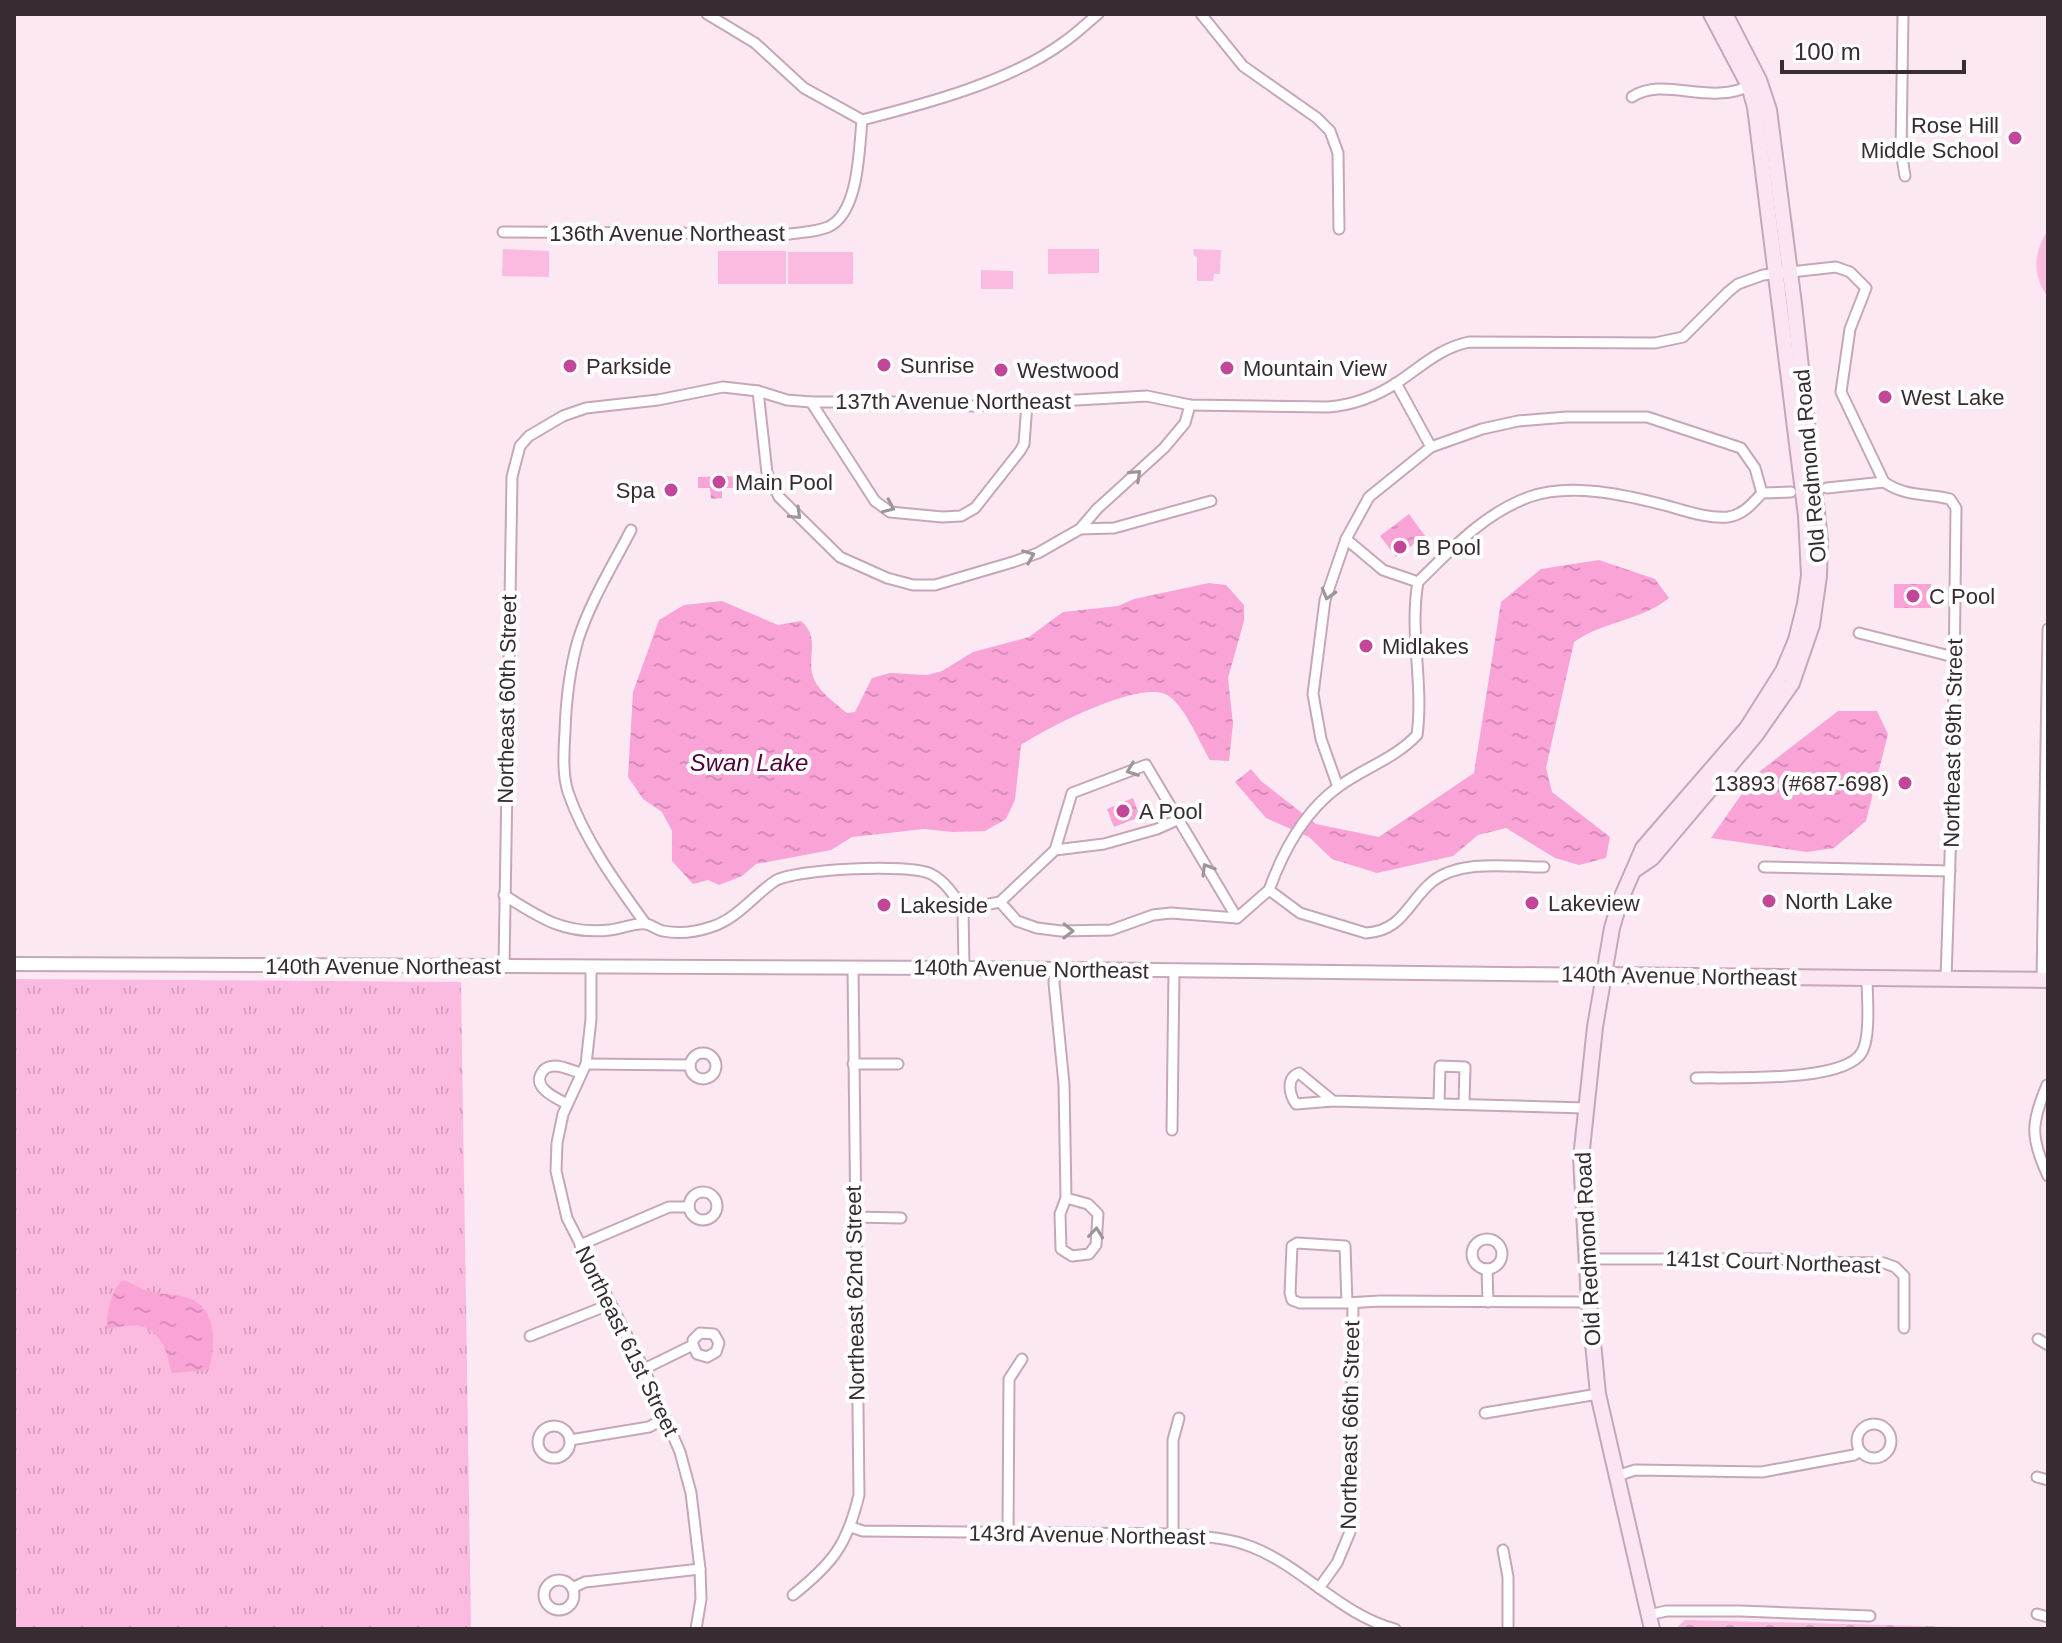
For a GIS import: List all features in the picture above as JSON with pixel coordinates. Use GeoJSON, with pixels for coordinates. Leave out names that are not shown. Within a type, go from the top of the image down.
{"type":"FeatureCollection","features":[{"type":"Feature","properties":{"kind":"main road","name":"Old Redmond Road"},"geometry":{"type":"LineString","coordinates":[[1711,14],[1754,83]]}},
{"type":"Feature","properties":{"kind":"main road","name":"Old Redmond Road"},"geometry":{"type":"LineString","coordinates":[[1651,1626],[1598,1394],[1589,1302],[1581,1158],[1604,975],[1620,901],[1643,848],[1747,728],[1767,699],[1792,650],[1805,604],[1809,575],[1784,273],[1755,107],[1754,83],[1725,14]]}},
{"type":"Feature","properties":{"kind":"main road","name":"140th Avenue Northeast"},"geometry":{"type":"LineString","coordinates":[[1604,975],[2045,980]]}},
{"type":"Feature","properties":{"kind":"street"},"geometry":{"type":"LineString","coordinates":[[707,14],[755,43],[804,88],[862,120],[908,108],[1018,69],[1063,44],[1098,14]]}},
{"type":"Feature","properties":{"kind":"street"},"geometry":{"type":"LineString","coordinates":[[1201,14],[1243,66],[1317,118],[1330,131],[1338,153],[1339,229]]}},
{"type":"Feature","properties":{"kind":"street"},"geometry":{"type":"LineString","coordinates":[[1903,14],[1901,151],[1905,176]]}},
{"type":"Feature","properties":{"kind":"street"},"geometry":{"type":"LineString","coordinates":[[1632,97],[1644,89],[1696,94],[1731,92],[1754,83]]}},
{"type":"Feature","properties":{"kind":"street","name":"136th Avenue Northeast"},"geometry":{"type":"LineString","coordinates":[[503,232],[790,234],[817,231],[842,218],[847,208],[857,169],[862,120]]}},
{"type":"Feature","properties":{"kind":"street"},"geometry":{"type":"LineString","coordinates":[[1784,273],[1836,267],[1850,272],[1866,288],[1850,329],[1841,392],[1884,482],[1827,488]]}},
{"type":"Feature","properties":{"kind":"street","name":"137th Avenue Northeast"},"geometry":{"type":"LineString","coordinates":[[529,436],[555,420],[586,408],[658,400],[723,387],[811,402],[917,402],[972,406],[1147,396],[1190,405],[1339,406],[1364,399],[1396,383],[1438,352],[1469,342],[1655,343],[1683,337],[1738,284],[1763,275],[1784,273]]}},
{"type":"Feature","properties":{"kind":"street"},"geometry":{"type":"LineString","coordinates":[[1396,383],[1431,447]]}},
{"type":"Feature","properties":{"kind":"street"},"geometry":{"type":"LineString","coordinates":[[758,391],[767,473],[779,497],[840,557],[887,578],[913,585],[935,585],[1038,553],[1080,529],[1097,509],[1164,448],[1185,423],[1190,405]]}},
{"type":"Feature","properties":{"kind":"street"},"geometry":{"type":"LineString","coordinates":[[811,402],[875,501],[890,512],[942,517],[961,516],[975,508],[1020,451],[1024,444],[1027,404]]}},
{"type":"Feature","properties":{"kind":"street"},"geometry":{"type":"LineString","coordinates":[[1338,787],[1321,739],[1313,694],[1325,600],[1346,539],[1369,497],[1431,447],[1482,429],[1518,421],[1567,417],[1647,417],[1741,448],[1755,468],[1762,493]]}},
{"type":"Feature","properties":{"kind":"street","name":"Northeast 60th Street"},"geometry":{"type":"LineString","coordinates":[[504,966],[512,477],[520,446],[529,436]]}},
{"type":"Feature","properties":{"kind":"street","name":"Northeast 69th Street"},"geometry":{"type":"LineString","coordinates":[[1884,482],[1897,491],[1913,496],[1950,499],[1956,508],[1946,979]]}},
{"type":"Feature","properties":{"kind":"street"},"geometry":{"type":"LineString","coordinates":[[1000,902],[1017,921],[1061,931],[1111,930],[1153,915],[1171,913],[1237,918],[1269,890],[1288,846],[1311,811],[1338,787],[1395,756],[1417,735],[1420,679],[1415,601],[1418,582],[1488,517],[1533,496],[1558,492],[1618,492],[1691,512],[1728,517],[1746,510],[1762,493],[1791,492]]}},
{"type":"Feature","properties":{"kind":"street"},"geometry":{"type":"LineString","coordinates":[[1080,529],[1114,528],[1211,501]]}},
{"type":"Feature","properties":{"kind":"street"},"geometry":{"type":"LineString","coordinates":[[631,530],[591,608],[578,641],[566,706],[564,762],[567,789],[577,811],[610,875],[645,923],[661,931],[692,932],[713,927],[742,910],[775,881],[790,875],[907,867],[939,879],[963,909],[964,968]]}},
{"type":"Feature","properties":{"kind":"street"},"geometry":{"type":"LineString","coordinates":[[1346,539],[1383,570],[1418,582]]}},
{"type":"Feature","properties":{"kind":"street"},"geometry":{"type":"LineString","coordinates":[[2045,980],[2048,629]]}},
{"type":"Feature","properties":{"kind":"street"},"geometry":{"type":"LineString","coordinates":[[1859,633],[1954,657]]}},
{"type":"Feature","properties":{"kind":"street"},"geometry":{"type":"LineString","coordinates":[[963,909],[1000,902],[1055,850],[1072,793],[1146,765],[1237,918]]}},
{"type":"Feature","properties":{"kind":"street"},"geometry":{"type":"LineString","coordinates":[[1055,850],[1104,844],[1177,820]]}},
{"type":"Feature","properties":{"kind":"street"},"geometry":{"type":"LineString","coordinates":[[1269,890],[1300,913],[1366,933],[1389,928],[1434,881],[1462,868],[1544,867]]}},
{"type":"Feature","properties":{"kind":"street"},"geometry":{"type":"LineString","coordinates":[[1764,867],[1950,871]]}},
{"type":"Feature","properties":{"kind":"street"},"geometry":{"type":"LineString","coordinates":[[504,895],[533,914],[565,929],[611,930],[645,923]]}},
{"type":"Feature","properties":{"kind":"street","name":"140th Avenue Northeast"},"geometry":{"type":"LineString","coordinates":[[14,964],[964,968],[1604,975]]}},
{"type":"Feature","properties":{"kind":"street","name":"Northeast 61st Street"},"geometry":{"type":"LineString","coordinates":[[591,967],[591,1019],[583,1069],[567,1104],[557,1143],[556,1171],[567,1218],[644,1369],[680,1452],[691,1493],[700,1569],[701,1599],[696,1629]]}},
{"type":"Feature","properties":{"kind":"street","name":"Northeast 62nd Street"},"geometry":{"type":"LineString","coordinates":[[793,1595],[820,1573],[839,1550],[851,1527],[859,1495],[853,968]]}},
{"type":"Feature","properties":{"kind":"street"},"geometry":{"type":"LineString","coordinates":[[1055,969],[1064,1084],[1066,1198],[1060,1214],[1061,1249],[1072,1256],[1089,1254],[1096,1245],[1098,1214],[1088,1204],[1066,1198]]}},
{"type":"Feature","properties":{"kind":"street"},"geometry":{"type":"LineString","coordinates":[[1172,1130],[1174,970]]}},
{"type":"Feature","properties":{"kind":"street"},"geometry":{"type":"LineString","coordinates":[[1696,1078],[1802,1075],[1833,1071],[1861,1055],[1865,1045],[1867,978]]}},
{"type":"Feature","properties":{"kind":"street"},"geometry":{"type":"LineString","coordinates":[[853,1064],[898,1064]]}},
{"type":"Feature","properties":{"kind":"street"},"geometry":{"type":"LineString","coordinates":[[567,1104],[541,1087],[540,1075],[546,1068],[690,1065]]}},
{"type":"Feature","properties":{"kind":"street"},"geometry":{"type":"LineString","coordinates":[[1439,1103],[1440,1066],[1465,1067],[1464,1104]]}},
{"type":"Feature","properties":{"kind":"street"},"geometry":{"type":"LineString","coordinates":[[1333,1101],[1299,1073],[1291,1082],[1291,1096],[1296,1104],[1333,1101],[1585,1108]]}},
{"type":"Feature","properties":{"kind":"street"},"geometry":{"type":"LineString","coordinates":[[2047,1085],[2034,1116],[2039,1158],[2048,1176]]}},
{"type":"Feature","properties":{"kind":"street"},"geometry":{"type":"LineString","coordinates":[[580,1245],[669,1207],[689,1207]]}},
{"type":"Feature","properties":{"kind":"street"},"geometry":{"type":"LineString","coordinates":[[854,1217],[901,1218]]}},
{"type":"Feature","properties":{"kind":"street","name":"Northeast 66th Street"},"geometry":{"type":"LineString","coordinates":[[1319,1588],[1337,1563],[1350,1532],[1350,1303],[1347,1253],[1345,1246],[1297,1243],[1292,1246],[1292,1300],[1300,1303],[1350,1303]]}},
{"type":"Feature","properties":{"kind":"street","name":"141st Court Northeast"},"geometry":{"type":"LineString","coordinates":[[1586,1259],[1749,1258],[1884,1263],[1895,1267],[1904,1276],[1904,1328]]}},
{"type":"Feature","properties":{"kind":"street"},"geometry":{"type":"LineString","coordinates":[[1487,1269],[1488,1302]]}},
{"type":"Feature","properties":{"kind":"street"},"geometry":{"type":"LineString","coordinates":[[1350,1303],[1589,1302]]}},
{"type":"Feature","properties":{"kind":"street"},"geometry":{"type":"LineString","coordinates":[[530,1336],[611,1304]]}},
{"type":"Feature","properties":{"kind":"street"},"geometry":{"type":"LineString","coordinates":[[2038,1339],[2048,1345]]}},
{"type":"Feature","properties":{"kind":"street"},"geometry":{"type":"LineString","coordinates":[[644,1369],[693,1345]]}},
{"type":"Feature","properties":{"kind":"street"},"geometry":{"type":"LineString","coordinates":[[1008,1533],[1009,1379],[1022,1359]]}},
{"type":"Feature","properties":{"kind":"street"},"geometry":{"type":"LineString","coordinates":[[1485,1413],[1598,1394]]}},
{"type":"Feature","properties":{"kind":"street"},"geometry":{"type":"LineString","coordinates":[[570,1440],[649,1427],[665,1418]]}},
{"type":"Feature","properties":{"kind":"street"},"geometry":{"type":"LineString","coordinates":[[1173,1534],[1173,1440],[1179,1418]]}},
{"type":"Feature","properties":{"kind":"street"},"geometry":{"type":"LineString","coordinates":[[1617,1476],[1635,1470],[1762,1472],[1854,1455],[1860,1451]]}},
{"type":"Feature","properties":{"kind":"street"},"geometry":{"type":"LineString","coordinates":[[2037,1477],[2048,1480]]}},
{"type":"Feature","properties":{"kind":"street","name":"143rd Avenue Northeast"},"geometry":{"type":"LineString","coordinates":[[851,1527],[863,1531],[1216,1537],[1269,1555],[1368,1620],[1395,1629]]}},
{"type":"Feature","properties":{"kind":"street"},"geometry":{"type":"LineString","coordinates":[[1503,1550],[1508,1577],[1508,1629]]}},
{"type":"Feature","properties":{"kind":"street"},"geometry":{"type":"LineString","coordinates":[[572,1588],[585,1582],[700,1569]]}},
{"type":"Feature","properties":{"kind":"street"},"geometry":{"type":"LineString","coordinates":[[1651,1626],[1666,1611],[1870,1616]]}},
{"type":"Feature","properties":{"kind":"green space"},"geometry":{"type":"Polygon","coordinates":[[[2048,230],[2048,297],[2039,281],[2036,264],[2039,247],[2048,230]]]}},
{"type":"Feature","properties":{"kind":"green space"},"geometry":{"type":"Polygon","coordinates":[[[503,249],[549,251],[549,277],[502,276],[503,249]]]}},
{"type":"Feature","properties":{"kind":"green space"},"geometry":{"type":"Polygon","coordinates":[[[1048,249],[1099,249],[1099,273],[1048,274],[1048,249]]]}},
{"type":"Feature","properties":{"kind":"green space"},"geometry":{"type":"Polygon","coordinates":[[[1193,249],[1221,250],[1220,274],[1214,274],[1213,281],[1197,281],[1197,257],[1193,249]]]}},
{"type":"Feature","properties":{"kind":"green space"},"geometry":{"type":"Polygon","coordinates":[[[718,251],[786,251],[786,284],[718,284],[718,251]]]}},
{"type":"Feature","properties":{"kind":"green space"},"geometry":{"type":"Polygon","coordinates":[[[788,252],[853,252],[853,284],[788,284],[788,252]]]}},
{"type":"Feature","properties":{"kind":"green space"},"geometry":{"type":"Polygon","coordinates":[[[981,270],[1013,271],[1013,289],[981,289],[981,270]]]}},
{"type":"Feature","properties":{"kind":"green space"},"geometry":{"type":"Polygon","coordinates":[[[14,979],[461,982],[471,1629],[14,1629],[14,979]]]}},
{"type":"Feature","properties":{"kind":"green space"},"geometry":{"type":"Polygon","coordinates":[[[1685,1620],[1962,1627],[1962,1629],[1675,1629],[1685,1620]]]}},
{"type":"Feature","properties":{"kind":"water","name":"Main Pool"},"geometry":{"type":"Polygon","coordinates":[[[740,476],[741,488],[722,488],[722,498],[711,499],[710,488],[698,488],[698,477],[740,476]]]}},
{"type":"Feature","properties":{"kind":"water","name":"B Pool"},"geometry":{"type":"Polygon","coordinates":[[[1409,514],[1425,536],[1396,557],[1380,536],[1409,514]]]}},
{"type":"Feature","properties":{"kind":"water"},"geometry":{"type":"Polygon","coordinates":[[[1599,560],[1655,579],[1669,598],[1646,612],[1574,642],[1546,768],[1552,792],[1610,837],[1606,858],[1579,865],[1555,858],[1506,828],[1478,835],[1453,856],[1377,873],[1332,859],[1309,837],[1266,818],[1235,782],[1251,769],[1261,781],[1316,824],[1379,837],[1474,773],[1501,602],[1541,569],[1599,560]]]}},
{"type":"Feature","properties":{"kind":"water","name":"Swan Lake"},"geometry":{"type":"Polygon","coordinates":[[[1209,583],[1226,585],[1244,605],[1244,621],[1228,678],[1233,724],[1229,761],[1210,760],[1185,714],[1165,694],[1151,692],[1113,700],[1070,718],[1021,745],[1015,800],[1006,819],[985,831],[924,829],[852,837],[831,850],[756,864],[742,876],[719,885],[708,880],[693,884],[672,861],[672,831],[662,812],[643,799],[628,777],[633,692],[659,620],[684,605],[722,601],[778,625],[801,621],[811,636],[813,677],[824,693],[847,713],[855,712],[872,678],[890,673],[927,675],[942,671],[973,652],[1029,637],[1063,612],[1118,606],[1134,599],[1209,583]]]}},
{"type":"Feature","properties":{"kind":"water","name":"C Pool"},"geometry":{"type":"Polygon","coordinates":[[[1894,584],[1931,584],[1931,608],[1894,608],[1894,584]]]}},
{"type":"Feature","properties":{"kind":"water"},"geometry":{"type":"Polygon","coordinates":[[[1838,711],[1877,711],[1888,734],[1866,821],[1834,848],[1807,852],[1711,838],[1755,775],[1838,711]]]}},
{"type":"Feature","properties":{"kind":"water","name":"A Pool"},"geometry":{"type":"Polygon","coordinates":[[[1133,798],[1140,817],[1114,827],[1107,809],[1133,798]]]}},
{"type":"Feature","properties":{"kind":"water"},"geometry":{"type":"Polygon","coordinates":[[[123,1280],[148,1291],[190,1299],[202,1307],[213,1333],[208,1370],[172,1373],[164,1347],[153,1332],[133,1325],[107,1329],[110,1303],[123,1280]]]}},
{"type":"Feature","properties":{"kind":"place","name":"Rose Hill Middle School"},"geometry":{"type":"Point","coordinates":[2015,138]}},
{"type":"Feature","properties":{"kind":"place","name":"Sunrise"},"geometry":{"type":"Point","coordinates":[884,365]}},
{"type":"Feature","properties":{"kind":"place","name":"Parkside"},"geometry":{"type":"Point","coordinates":[570,366]}},
{"type":"Feature","properties":{"kind":"place","name":"Mountain View"},"geometry":{"type":"Point","coordinates":[1227,368]}},
{"type":"Feature","properties":{"kind":"place","name":"Westwood"},"geometry":{"type":"Point","coordinates":[1001,370]}},
{"type":"Feature","properties":{"kind":"place","name":"West Lake"},"geometry":{"type":"Point","coordinates":[1885,397]}},
{"type":"Feature","properties":{"kind":"place","name":"Main Pool"},"geometry":{"type":"Point","coordinates":[719,482]}},
{"type":"Feature","properties":{"kind":"place","name":"Spa"},"geometry":{"type":"Point","coordinates":[671,490]}},
{"type":"Feature","properties":{"kind":"place","name":"B Pool"},"geometry":{"type":"Point","coordinates":[1400,547]}},
{"type":"Feature","properties":{"kind":"place","name":"C Pool"},"geometry":{"type":"Point","coordinates":[1913,596]}},
{"type":"Feature","properties":{"kind":"place","name":"Midlakes"},"geometry":{"type":"Point","coordinates":[1366,646]}},
{"type":"Feature","properties":{"kind":"place","name":"13893 (#687-698)"},"geometry":{"type":"Point","coordinates":[1905,783]}},
{"type":"Feature","properties":{"kind":"place","name":"A Pool"},"geometry":{"type":"Point","coordinates":[1123,811]}},
{"type":"Feature","properties":{"kind":"place","name":"North Lake"},"geometry":{"type":"Point","coordinates":[1769,901]}},
{"type":"Feature","properties":{"kind":"place","name":"Lakeview"},"geometry":{"type":"Point","coordinates":[1532,903]}},
{"type":"Feature","properties":{"kind":"place","name":"Lakeside"},"geometry":{"type":"Point","coordinates":[884,905]}}]}
